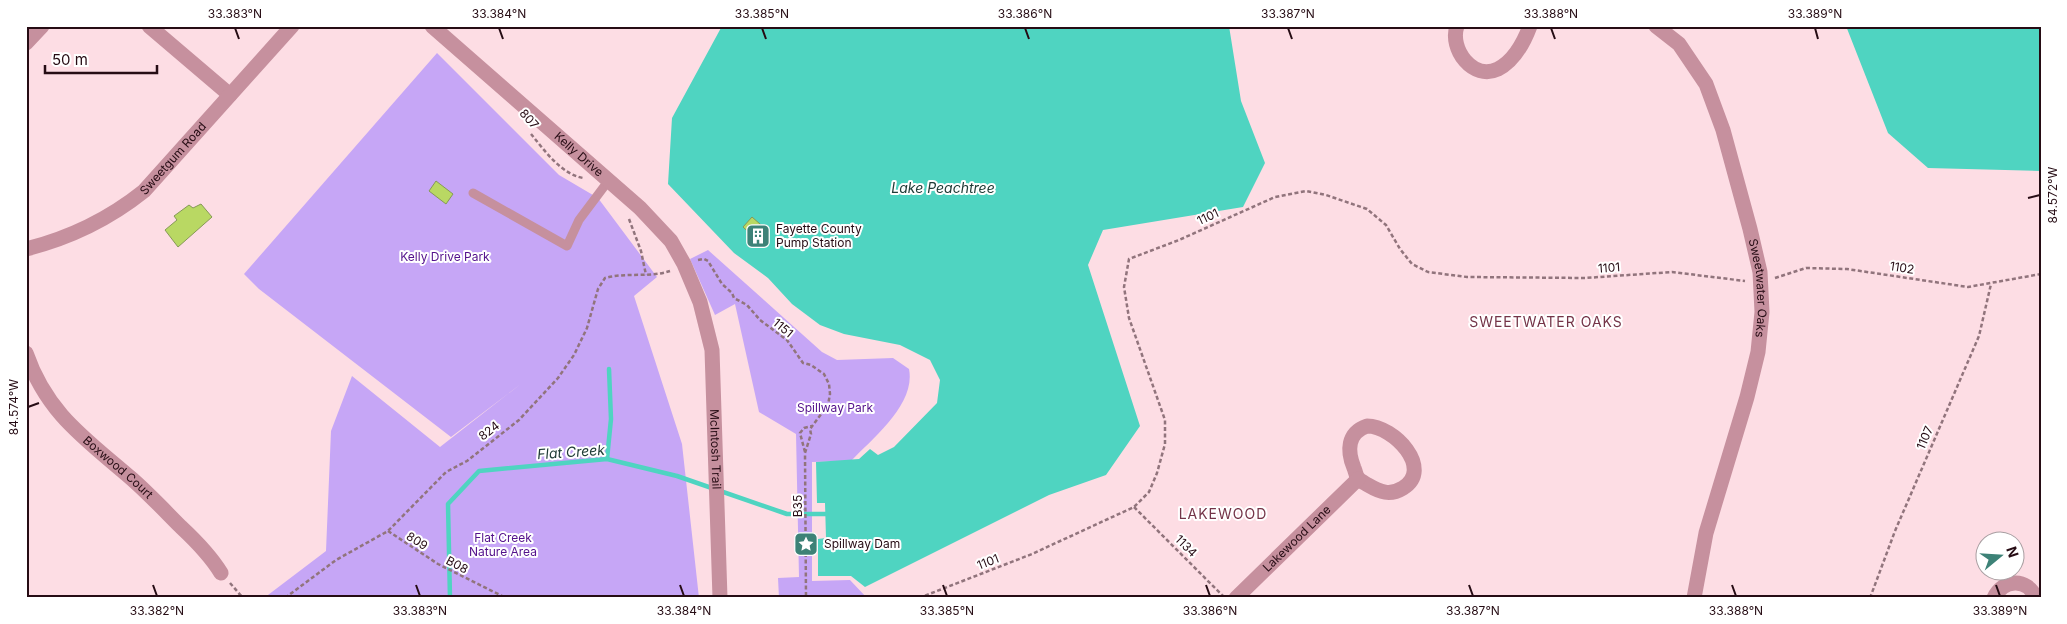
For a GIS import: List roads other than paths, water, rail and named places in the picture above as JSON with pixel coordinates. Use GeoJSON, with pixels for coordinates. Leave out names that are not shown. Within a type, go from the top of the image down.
{"type":"FeatureCollection","features":[{"type":"Feature","properties":{"kind":"street"},"geometry":{"type":"LineString","coordinates":[[26,43],[42,26]]}},
{"type":"Feature","properties":{"kind":"street"},"geometry":{"type":"LineString","coordinates":[[149,26],[230,95]]}},
{"type":"Feature","properties":{"kind":"street","name":"Sweetgum Road"},"geometry":{"type":"LineString","coordinates":[[26,249],[82,231],[127,205],[144,192],[292,26]]}},
{"type":"Feature","properties":{"kind":"street","name":"Kelly Drive"},"geometry":{"type":"LineString","coordinates":[[432,26],[605,185],[660,227],[671,241],[684,264],[700,302]]}},
{"type":"Feature","properties":{"kind":"street"},"geometry":{"type":"LineString","coordinates":[[1457,26],[1455,42],[1459,53],[1466,62],[1475,68],[1487,71],[1498,70],[1513,58],[1525,40],[1530,26]]}},
{"type":"Feature","properties":{"kind":"street","name":"Sweetwater Oaks"},"geometry":{"type":"LineString","coordinates":[[1656,26],[1679,44],[1706,84],[1722,130],[1760,272],[1762,312],[1758,352],[1747,397],[1706,533],[1694,598]]}},
{"type":"Feature","properties":{"kind":"street","name":"McIntosh Trail"},"geometry":{"type":"LineString","coordinates":[[700,302],[712,350],[720,598]]}},
{"type":"Feature","properties":{"kind":"street","name":"Boxwood Court"},"geometry":{"type":"LineString","coordinates":[[26,353],[31,367],[49,400],[67,423],[157,503],[213,560],[221,573]]}},
{"type":"Feature","properties":{"kind":"street"},"geometry":{"type":"LineString","coordinates":[[1367,426],[1384,429],[1400,441],[1410,455],[1415,468],[1412,478],[1398,492],[1387,493],[1377,490],[1358,478],[1350,459],[1349,448],[1356,432],[1367,426]]}},
{"type":"Feature","properties":{"kind":"street","name":"Lakewood Lane"},"geometry":{"type":"LineString","coordinates":[[1241,596],[1358,478]]}},
{"type":"Feature","properties":{"kind":"street"},"geometry":{"type":"LineString","coordinates":[[1994,598],[2002,586],[2017,583],[2030,589],[2036,598]]}},
{"type":"Feature","properties":{"kind":"lane"},"geometry":{"type":"LineString","coordinates":[[473,193],[567,246],[579,220],[605,185]]}},
{"type":"Feature","properties":{"kind":"water","name":"Lake Peachtree"},"geometry":{"type":"Polygon","coordinates":[[[722,26],[1229,26],[1241,101],[1265,163],[1243,207],[1103,230],[1088,265],[1140,426],[1106,475],[1049,495],[865,587],[851,576],[818,576],[818,539],[826,538],[825,503],[817,503],[816,462],[859,459],[870,449],[878,455],[894,447],[937,403],[940,380],[930,360],[900,345],[844,334],[820,325],[792,304],[768,278],[734,253],[668,184],[672,118],[722,26]]]}},
{"type":"Feature","properties":{"kind":"water"},"geometry":{"type":"Polygon","coordinates":[[[1846,26],[2041,26],[2041,171],[1928,168],[1888,133],[1846,26]]]}},
{"type":"Feature","properties":{"kind":"waterway","name":"Flat Creek"},"geometry":{"type":"LineString","coordinates":[[607,459],[611,419],[609,369]]}},
{"type":"Feature","properties":{"kind":"waterway","name":"Flat Creek"},"geometry":{"type":"LineString","coordinates":[[450,598],[448,504],[479,471],[607,459],[677,476],[787,514],[826,514]]}},
{"type":"Feature","properties":{"kind":"place","name":"Fayette County Pump Station"},"geometry":{"type":"Point","coordinates":[758,236]}},
{"type":"Feature","properties":{"kind":"place","name":"Spillway Dam"},"geometry":{"type":"Point","coordinates":[806,544]}},
{"type":"Feature","properties":{"kind":"district","name":"SWEETWATER OAKS"},"geometry":{"type":"Point","coordinates":[1546,322]}},
{"type":"Feature","properties":{"kind":"district","name":"LAKEWOOD"},"geometry":{"type":"Point","coordinates":[1223,514]}},
{"type":"Feature","properties":{"kind":"park label","name":"Kelly Drive Park"},"geometry":{"type":"Point","coordinates":[445,257]}},
{"type":"Feature","properties":{"kind":"park label","name":"Spillway Park"},"geometry":{"type":"Point","coordinates":[835,408]}},
{"type":"Feature","properties":{"kind":"park label","name":"Flat Creek Nature Area"},"geometry":{"type":"Point","coordinates":[503,545]}}]}
